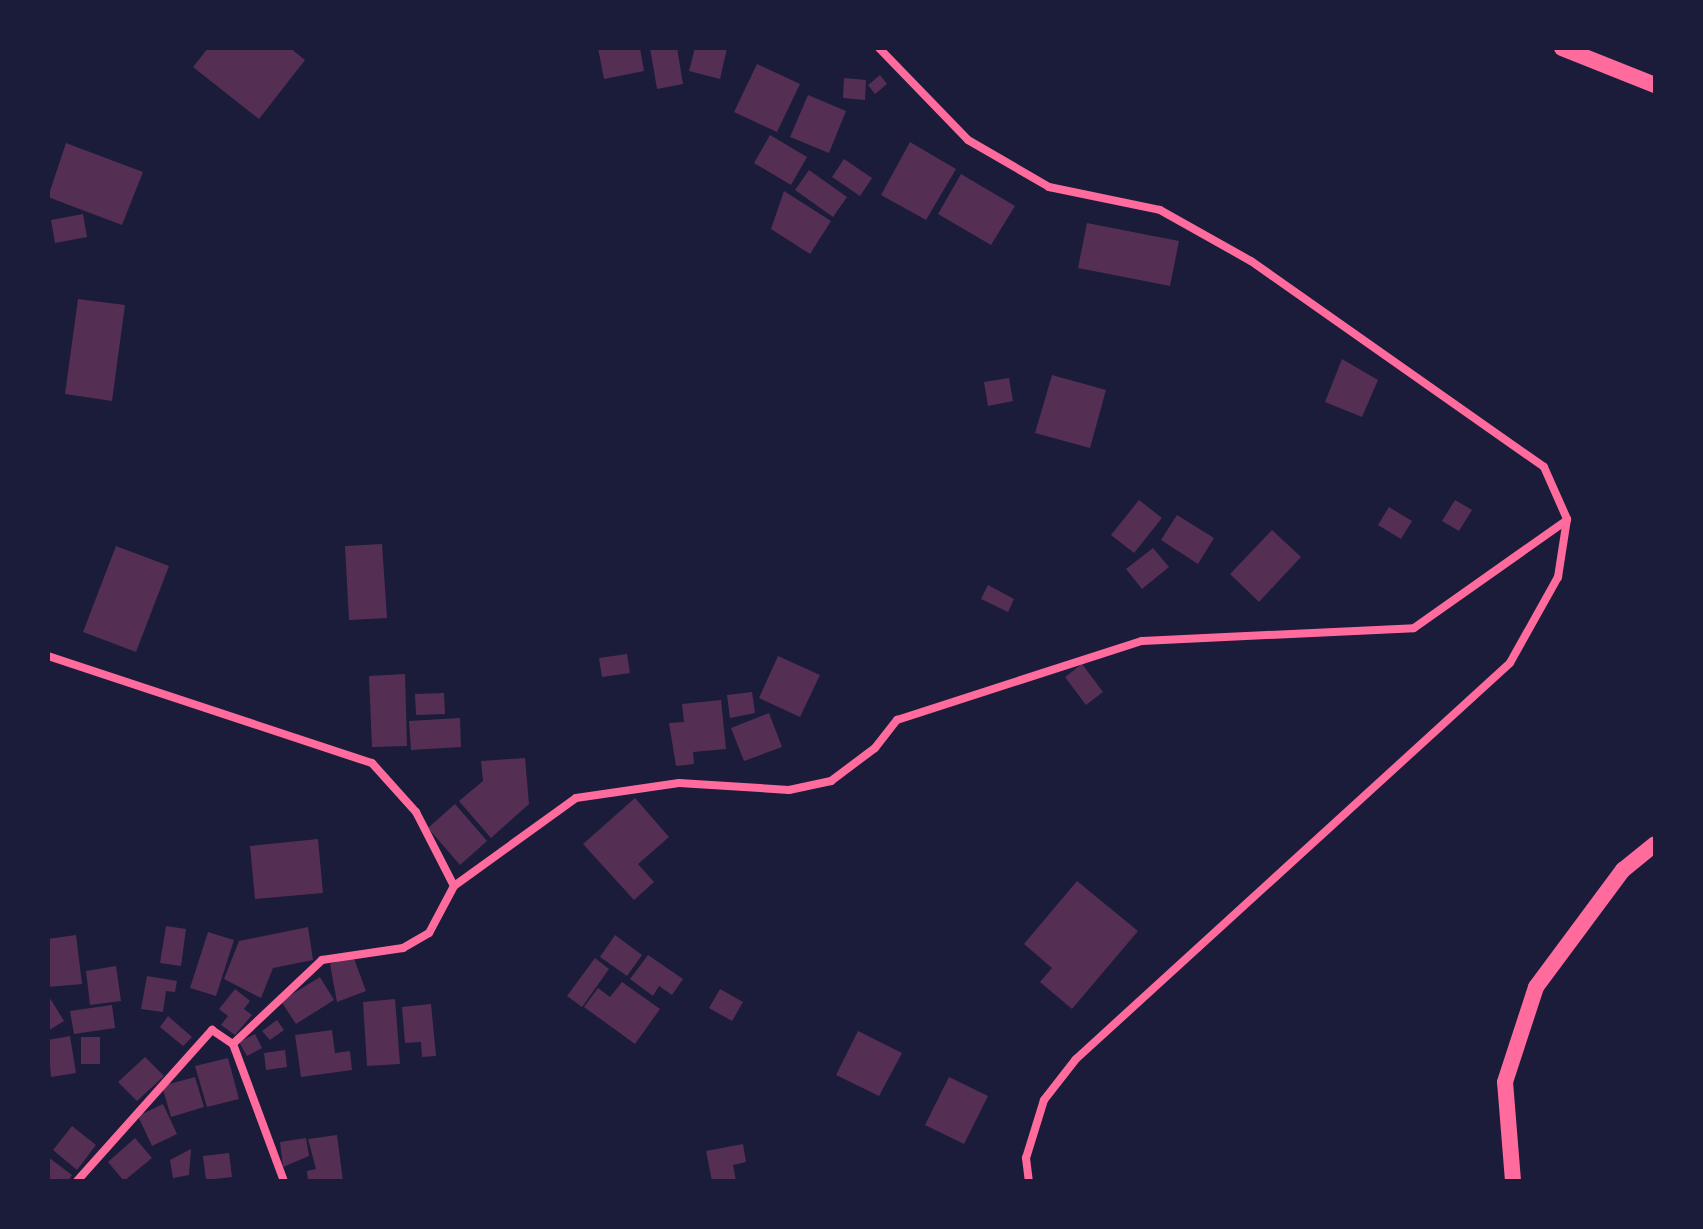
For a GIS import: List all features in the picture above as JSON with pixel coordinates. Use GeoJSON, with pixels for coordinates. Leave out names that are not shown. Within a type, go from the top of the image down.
{"type":"FeatureCollection","features":[{"type":"Feature","properties":{"kind":"main road"},"geometry":{"type":"LineString","coordinates":[[1562,48],[1655,85]]}},
{"type":"Feature","properties":{"kind":"main road"},"geometry":{"type":"LineString","coordinates":[[1513,1181],[1505,1082],[1536,987],[1623,870],[1655,844]]}},
{"type":"Feature","properties":{"kind":"street"},"geometry":{"type":"LineString","coordinates":[[879,48],[968,140],[1049,187],[1160,210],[1251,261],[1544,467],[1567,519],[1558,577],[1510,663],[1076,1059],[1044,1100],[1026,1158],[1029,1181]]}},
{"type":"Feature","properties":{"kind":"street"},"geometry":{"type":"LineString","coordinates":[[233,1044],[322,960],[403,948],[429,933],[454,886],[576,798],[679,783],[789,790],[831,781],[875,748],[897,720],[1142,641],[1414,628],[1567,519]]}},
{"type":"Feature","properties":{"kind":"street"},"geometry":{"type":"LineString","coordinates":[[48,656],[372,763],[416,812],[454,886]]}},
{"type":"Feature","properties":{"kind":"street"},"geometry":{"type":"LineString","coordinates":[[77,1181],[212,1030],[233,1044],[284,1181]]}},
{"type":"Feature","properties":{"kind":"building"},"geometry":{"type":"Polygon","coordinates":[[[208,48],[290,48],[305,60],[259,119],[193,67],[208,48]]]}},
{"type":"Feature","properties":{"kind":"building"},"geometry":{"type":"Polygon","coordinates":[[[598,48],[640,48],[644,71],[604,79],[598,48]]]}},
{"type":"Feature","properties":{"kind":"building"},"geometry":{"type":"Polygon","coordinates":[[[650,48],[677,48],[683,84],[657,89],[650,48]]]}},
{"type":"Feature","properties":{"kind":"building"},"geometry":{"type":"Polygon","coordinates":[[[695,48],[727,48],[720,79],[689,71],[695,48]]]}},
{"type":"Feature","properties":{"kind":"building"},"geometry":{"type":"Polygon","coordinates":[[[757,64],[800,84],[777,132],[734,112],[757,64]]]}},
{"type":"Feature","properties":{"kind":"building"},"geometry":{"type":"Polygon","coordinates":[[[880,75],[887,84],[875,94],[868,85],[880,75]]]}},
{"type":"Feature","properties":{"kind":"building"},"geometry":{"type":"Polygon","coordinates":[[[844,78],[866,80],[865,100],[843,98],[844,78]]]}},
{"type":"Feature","properties":{"kind":"building"},"geometry":{"type":"Polygon","coordinates":[[[808,95],[846,111],[829,153],[790,137],[808,95]]]}},
{"type":"Feature","properties":{"kind":"building"},"geometry":{"type":"Polygon","coordinates":[[[770,135],[807,157],[791,185],[754,163],[770,135]]]}},
{"type":"Feature","properties":{"kind":"building"},"geometry":{"type":"Polygon","coordinates":[[[910,142],[956,169],[926,220],[881,195],[910,142]]]}},
{"type":"Feature","properties":{"kind":"building"},"geometry":{"type":"Polygon","coordinates":[[[66,143],[143,172],[122,225],[48,197],[66,143]]]}},
{"type":"Feature","properties":{"kind":"building"},"geometry":{"type":"Polygon","coordinates":[[[844,159],[872,178],[860,196],[832,177],[844,159]]]}},
{"type":"Feature","properties":{"kind":"building"},"geometry":{"type":"Polygon","coordinates":[[[809,170],[847,197],[833,217],[795,190],[809,170]]]}},
{"type":"Feature","properties":{"kind":"building"},"geometry":{"type":"Polygon","coordinates":[[[961,174],[1015,206],[991,245],[938,214],[961,174]]]}},
{"type":"Feature","properties":{"kind":"building"},"geometry":{"type":"Polygon","coordinates":[[[784,191],[831,221],[810,254],[771,229],[784,191]]]}},
{"type":"Feature","properties":{"kind":"building"},"geometry":{"type":"Polygon","coordinates":[[[83,214],[87,237],[55,243],[51,220],[83,214]]]}},
{"type":"Feature","properties":{"kind":"building"},"geometry":{"type":"Polygon","coordinates":[[[1087,223],[1179,241],[1170,286],[1078,268],[1087,223]]]}},
{"type":"Feature","properties":{"kind":"building"},"geometry":{"type":"Polygon","coordinates":[[[78,299],[125,305],[112,401],[65,394],[78,299]]]}},
{"type":"Feature","properties":{"kind":"building"},"geometry":{"type":"Polygon","coordinates":[[[1342,359],[1378,380],[1362,417],[1325,402],[1342,359]]]}},
{"type":"Feature","properties":{"kind":"building"},"geometry":{"type":"Polygon","coordinates":[[[1052,375],[1106,390],[1090,448],[1035,433],[1052,375]]]}},
{"type":"Feature","properties":{"kind":"building"},"geometry":{"type":"Polygon","coordinates":[[[1009,378],[1013,401],[988,406],[984,382],[1009,378]]]}},
{"type":"Feature","properties":{"kind":"building"},"geometry":{"type":"Polygon","coordinates":[[[1139,500],[1162,518],[1134,553],[1111,535],[1139,500]]]}},
{"type":"Feature","properties":{"kind":"building"},"geometry":{"type":"Polygon","coordinates":[[[1455,500],[1472,510],[1459,531],[1442,521],[1455,500]]]}},
{"type":"Feature","properties":{"kind":"building"},"geometry":{"type":"Polygon","coordinates":[[[1389,507],[1412,521],[1401,539],[1378,525],[1389,507]]]}},
{"type":"Feature","properties":{"kind":"building"},"geometry":{"type":"Polygon","coordinates":[[[1177,515],[1214,538],[1198,564],[1161,540],[1177,515]]]}},
{"type":"Feature","properties":{"kind":"building"},"geometry":{"type":"Polygon","coordinates":[[[1272,530],[1301,557],[1259,602],[1230,574],[1272,530]]]}},
{"type":"Feature","properties":{"kind":"building"},"geometry":{"type":"Polygon","coordinates":[[[382,544],[387,618],[349,620],[345,546],[382,544]]]}},
{"type":"Feature","properties":{"kind":"building"},"geometry":{"type":"Polygon","coordinates":[[[116,546],[169,566],[136,652],[83,632],[116,546]]]}},
{"type":"Feature","properties":{"kind":"building"},"geometry":{"type":"Polygon","coordinates":[[[1153,548],[1169,567],[1142,589],[1126,569],[1153,548]]]}},
{"type":"Feature","properties":{"kind":"building"},"geometry":{"type":"Polygon","coordinates":[[[988,585],[1014,599],[1008,612],[981,599],[988,585]]]}},
{"type":"Feature","properties":{"kind":"building"},"geometry":{"type":"Polygon","coordinates":[[[627,654],[630,673],[602,677],[599,658],[627,654]]]}},
{"type":"Feature","properties":{"kind":"building"},"geometry":{"type":"Polygon","coordinates":[[[778,656],[820,675],[800,717],[759,698],[778,656]]]}},
{"type":"Feature","properties":{"kind":"building"},"geometry":{"type":"Polygon","coordinates":[[[1082,664],[1103,692],[1086,705],[1065,677],[1082,664]]]}},
{"type":"Feature","properties":{"kind":"building"},"geometry":{"type":"Polygon","coordinates":[[[405,674],[407,746],[372,747],[369,676],[405,674]]]}},
{"type":"Feature","properties":{"kind":"building"},"geometry":{"type":"Polygon","coordinates":[[[752,692],[755,713],[730,718],[727,695],[752,692]]]}},
{"type":"Feature","properties":{"kind":"building"},"geometry":{"type":"Polygon","coordinates":[[[444,693],[445,714],[416,715],[415,694],[444,693]]]}},
{"type":"Feature","properties":{"kind":"building"},"geometry":{"type":"Polygon","coordinates":[[[721,700],[726,749],[693,752],[694,764],[676,766],[669,723],[684,722],[682,704],[721,700]]]}},
{"type":"Feature","properties":{"kind":"building"},"geometry":{"type":"Polygon","coordinates":[[[769,713],[782,747],[744,761],[731,728],[769,713]]]}},
{"type":"Feature","properties":{"kind":"building"},"geometry":{"type":"Polygon","coordinates":[[[460,718],[461,747],[411,750],[409,721],[460,718]]]}},
{"type":"Feature","properties":{"kind":"building"},"geometry":{"type":"Polygon","coordinates":[[[525,758],[529,804],[491,838],[459,801],[483,781],[481,761],[525,758]]]}},
{"type":"Feature","properties":{"kind":"building"},"geometry":{"type":"Polygon","coordinates":[[[635,798],[669,837],[638,864],[654,882],[634,900],[583,844],[635,798]]]}},
{"type":"Feature","properties":{"kind":"building"},"geometry":{"type":"Polygon","coordinates":[[[455,804],[487,841],[460,865],[428,828],[455,804]]]}},
{"type":"Feature","properties":{"kind":"building"},"geometry":{"type":"Polygon","coordinates":[[[318,839],[323,893],[255,899],[250,846],[318,839]]]}},
{"type":"Feature","properties":{"kind":"building"},"geometry":{"type":"Polygon","coordinates":[[[1077,881],[1138,931],[1072,1009],[1040,982],[1052,968],[1024,944],[1077,881]]]}},
{"type":"Feature","properties":{"kind":"building"},"geometry":{"type":"Polygon","coordinates":[[[166,926],[186,929],[181,966],[160,963],[166,926]]]}},
{"type":"Feature","properties":{"kind":"building"},"geometry":{"type":"Polygon","coordinates":[[[308,927],[313,960],[273,968],[261,998],[224,979],[239,941],[308,927]]]}},
{"type":"Feature","properties":{"kind":"building"},"geometry":{"type":"Polygon","coordinates":[[[208,932],[234,940],[216,996],[190,988],[208,932]]]}},
{"type":"Feature","properties":{"kind":"building"},"geometry":{"type":"Polygon","coordinates":[[[76,935],[82,984],[48,987],[48,939],[76,935]]]}},
{"type":"Feature","properties":{"kind":"building"},"geometry":{"type":"Polygon","coordinates":[[[615,935],[642,955],[627,976],[600,957],[615,935]]]}},
{"type":"Feature","properties":{"kind":"building"},"geometry":{"type":"Polygon","coordinates":[[[648,955],[683,979],[672,995],[659,986],[653,996],[630,979],[648,955]]]}},
{"type":"Feature","properties":{"kind":"building"},"geometry":{"type":"Polygon","coordinates":[[[353,956],[366,991],[337,1002],[330,964],[353,956]]]}},
{"type":"Feature","properties":{"kind":"building"},"geometry":{"type":"Polygon","coordinates":[[[595,958],[609,969],[582,1007],[567,996],[595,958]]]}},
{"type":"Feature","properties":{"kind":"building"},"geometry":{"type":"Polygon","coordinates":[[[116,966],[121,1001],[90,1005],[86,971],[116,966]]]}},
{"type":"Feature","properties":{"kind":"building"},"geometry":{"type":"Polygon","coordinates":[[[147,976],[177,981],[175,992],[166,991],[163,1012],[141,1009],[147,976]]]}},
{"type":"Feature","properties":{"kind":"building"},"geometry":{"type":"Polygon","coordinates":[[[320,977],[334,1000],[296,1024],[281,1001],[320,977]]]}},
{"type":"Feature","properties":{"kind":"building"},"geometry":{"type":"Polygon","coordinates":[[[622,982],[660,1009],[635,1044],[584,1007],[598,988],[610,997],[622,982]]]}},
{"type":"Feature","properties":{"kind":"building"},"geometry":{"type":"Polygon","coordinates":[[[235,989],[250,1001],[244,1009],[252,1015],[235,1035],[221,1025],[228,1016],[219,1009],[235,989]]]}},
{"type":"Feature","properties":{"kind":"building"},"geometry":{"type":"Polygon","coordinates":[[[720,989],[743,1002],[732,1021],[709,1008],[720,989]]]}},
{"type":"Feature","properties":{"kind":"building"},"geometry":{"type":"Polygon","coordinates":[[[48,995],[64,1021],[48,1031],[48,995]]]}},
{"type":"Feature","properties":{"kind":"building"},"geometry":{"type":"Polygon","coordinates":[[[395,999],[400,1064],[367,1066],[363,1002],[395,999]]]}},
{"type":"Feature","properties":{"kind":"building"},"geometry":{"type":"Polygon","coordinates":[[[431,1004],[436,1056],[422,1057],[421,1042],[405,1043],[402,1007],[431,1004]]]}},
{"type":"Feature","properties":{"kind":"building"},"geometry":{"type":"Polygon","coordinates":[[[112,1005],[115,1028],[74,1034],[70,1011],[112,1005]]]}},
{"type":"Feature","properties":{"kind":"building"},"geometry":{"type":"Polygon","coordinates":[[[168,1016],[192,1037],[183,1046],[160,1027],[168,1016]]]}},
{"type":"Feature","properties":{"kind":"building"},"geometry":{"type":"Polygon","coordinates":[[[277,1020],[284,1030],[270,1040],[262,1031],[277,1020]]]}},
{"type":"Feature","properties":{"kind":"building"},"geometry":{"type":"Polygon","coordinates":[[[332,1030],[335,1053],[350,1051],[352,1070],[301,1077],[295,1035],[332,1030]]]}},
{"type":"Feature","properties":{"kind":"building"},"geometry":{"type":"Polygon","coordinates":[[[858,1031],[902,1053],[879,1096],[836,1075],[858,1031]]]}},
{"type":"Feature","properties":{"kind":"building"},"geometry":{"type":"Polygon","coordinates":[[[255,1034],[262,1048],[247,1056],[239,1042],[255,1034]]]}},
{"type":"Feature","properties":{"kind":"building"},"geometry":{"type":"Polygon","coordinates":[[[70,1036],[76,1073],[51,1077],[48,1040],[70,1036]]]}},
{"type":"Feature","properties":{"kind":"building"},"geometry":{"type":"Polygon","coordinates":[[[81,1037],[100,1037],[100,1064],[81,1064],[81,1037]]]}},
{"type":"Feature","properties":{"kind":"building"},"geometry":{"type":"Polygon","coordinates":[[[285,1050],[287,1067],[266,1070],[264,1053],[285,1050]]]}},
{"type":"Feature","properties":{"kind":"building"},"geometry":{"type":"Polygon","coordinates":[[[145,1057],[164,1076],[137,1101],[118,1082],[145,1057]]]}},
{"type":"Feature","properties":{"kind":"building"},"geometry":{"type":"Polygon","coordinates":[[[228,1058],[239,1099],[207,1107],[195,1066],[228,1058]]]}},
{"type":"Feature","properties":{"kind":"building"},"geometry":{"type":"Polygon","coordinates":[[[195,1077],[204,1107],[171,1117],[162,1086],[195,1077]]]}},
{"type":"Feature","properties":{"kind":"building"},"geometry":{"type":"Polygon","coordinates":[[[949,1077],[988,1096],[964,1144],[925,1125],[949,1077]]]}},
{"type":"Feature","properties":{"kind":"building"},"geometry":{"type":"Polygon","coordinates":[[[163,1104],[177,1134],[152,1146],[138,1116],[163,1104]]]}},
{"type":"Feature","properties":{"kind":"building"},"geometry":{"type":"Polygon","coordinates":[[[72,1126],[96,1145],[77,1170],[53,1150],[72,1126]]]}},
{"type":"Feature","properties":{"kind":"building"},"geometry":{"type":"Polygon","coordinates":[[[337,1135],[343,1181],[308,1181],[307,1171],[316,1169],[308,1139],[337,1135]]]}},
{"type":"Feature","properties":{"kind":"building"},"geometry":{"type":"Polygon","coordinates":[[[135,1138],[152,1158],[124,1181],[108,1162],[135,1138]]]}},
{"type":"Feature","properties":{"kind":"building"},"geometry":{"type":"Polygon","coordinates":[[[306,1138],[309,1156],[283,1167],[280,1142],[306,1138]]]}},
{"type":"Feature","properties":{"kind":"building"},"geometry":{"type":"Polygon","coordinates":[[[743,1144],[746,1162],[733,1165],[736,1181],[712,1181],[706,1151],[743,1144]]]}},
{"type":"Feature","properties":{"kind":"building"},"geometry":{"type":"Polygon","coordinates":[[[191,1149],[189,1175],[173,1178],[170,1160],[191,1149]]]}},
{"type":"Feature","properties":{"kind":"building"},"geometry":{"type":"Polygon","coordinates":[[[229,1153],[232,1177],[206,1180],[203,1156],[229,1153]]]}},
{"type":"Feature","properties":{"kind":"building"},"geometry":{"type":"Polygon","coordinates":[[[48,1157],[72,1175],[68,1181],[48,1181],[48,1157]]]}}]}
